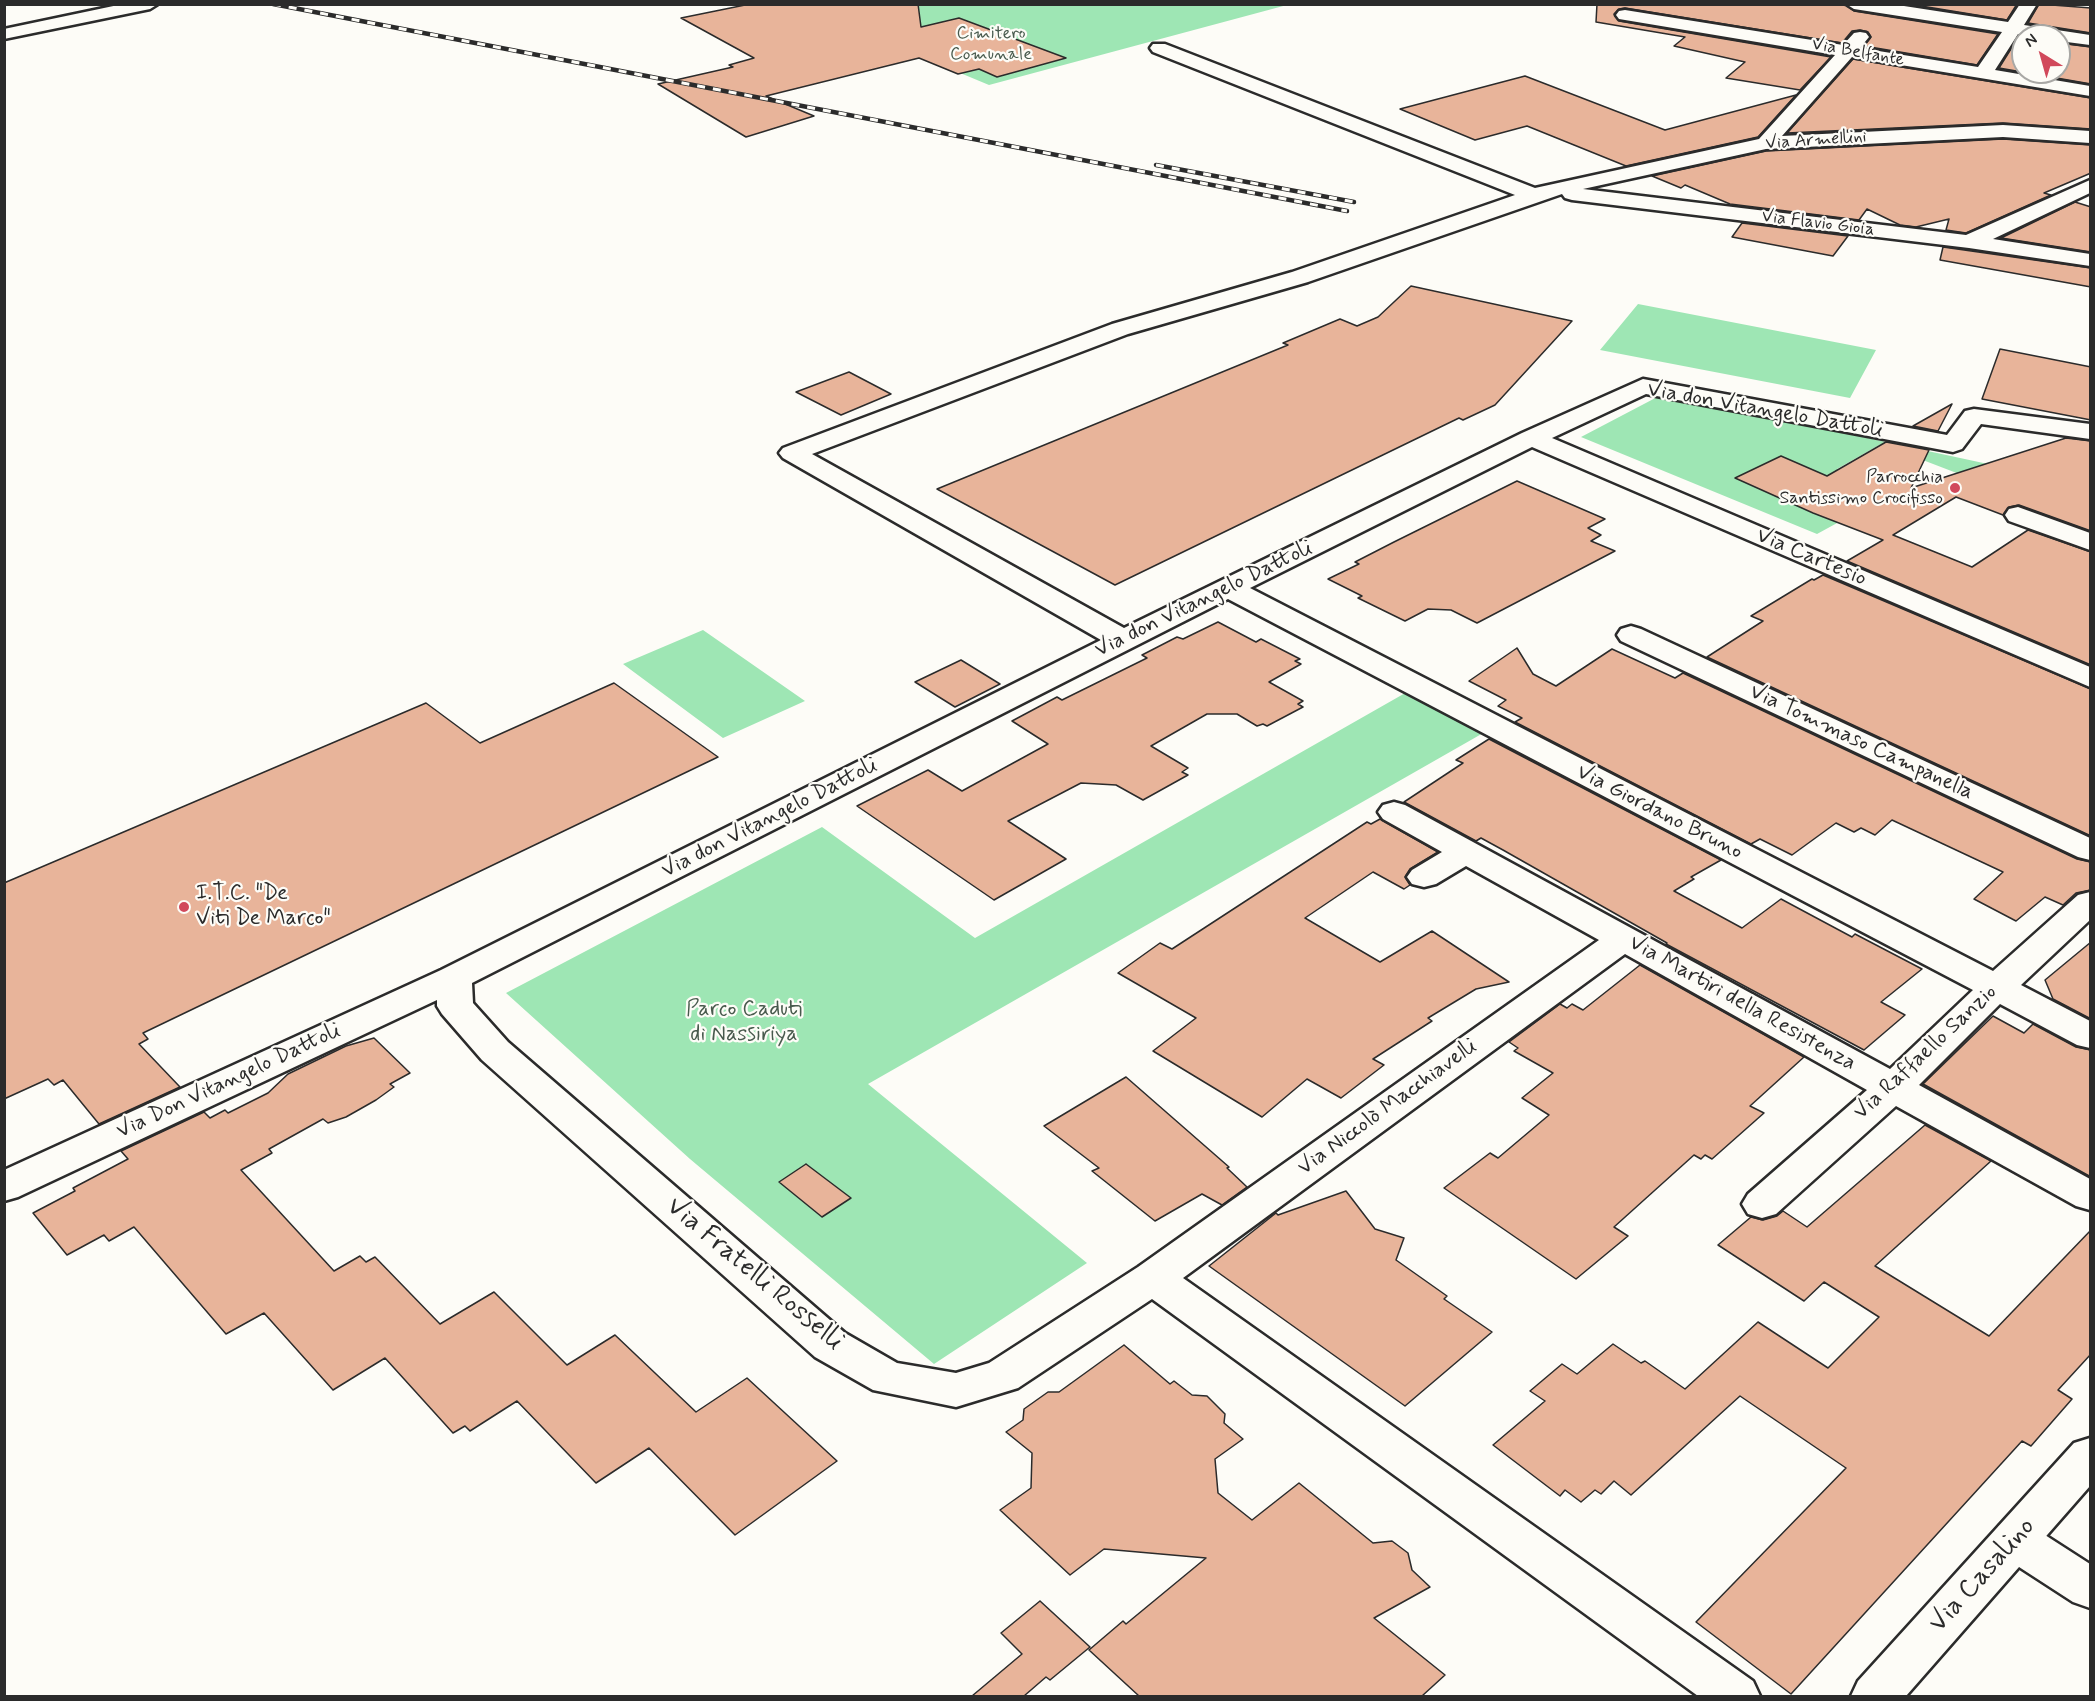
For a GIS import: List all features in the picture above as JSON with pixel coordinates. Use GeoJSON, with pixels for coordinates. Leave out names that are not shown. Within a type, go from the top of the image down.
{"type":"FeatureCollection","features":[{"type":"Feature","properties":{"kind":"street"},"geometry":{"type":"LineString","coordinates":[[4,27],[114,4]]}},
{"type":"Feature","properties":{"kind":"street"},"geometry":{"type":"LineString","coordinates":[[4,34],[150,4]]}},
{"type":"Feature","properties":{"kind":"street"},"geometry":{"type":"LineString","coordinates":[[1854,4],[1887,7],[2011,28]]}},
{"type":"Feature","properties":{"kind":"street"},"geometry":{"type":"LineString","coordinates":[[2018,24],[2030,4]]}},
{"type":"Feature","properties":{"kind":"street"},"geometry":{"type":"LineString","coordinates":[[1766,143],[1887,7]]}},
{"type":"Feature","properties":{"kind":"street","name":"Via Belfante"},"geometry":{"type":"LineString","coordinates":[[1632,10],[1847,50],[2091,91]]}},
{"type":"Feature","properties":{"kind":"street"},"geometry":{"type":"LineString","coordinates":[[1983,74],[2011,35]]}},
{"type":"Feature","properties":{"kind":"street"},"geometry":{"type":"LineString","coordinates":[[2071,37],[2091,40]]}},
{"type":"Feature","properties":{"kind":"street"},"geometry":{"type":"LineString","coordinates":[[1159,48],[1540,193]]}},
{"type":"Feature","properties":{"kind":"street","name":"Via Armellini"},"geometry":{"type":"LineString","coordinates":[[1124,640],[792,453],[1120,330],[1310,274],[1540,193],[1766,143],[2003,131],[2091,137]]}},
{"type":"Feature","properties":{"kind":"street"},"geometry":{"type":"LineString","coordinates":[[1969,242],[2091,186]]}},
{"type":"Feature","properties":{"kind":"street","name":"Via Flavio Gioia"},"geometry":{"type":"LineString","coordinates":[[1540,193],[1969,242],[2091,260]]}},
{"type":"Feature","properties":{"kind":"street","name":"Via don Vitangelo Dattoli"},"geometry":{"type":"LineString","coordinates":[[454,978],[1228,588],[1531,438],[1643,386],[1953,444],[1974,416],[2091,431]]}},
{"type":"Feature","properties":{"kind":"street","name":"Via Cartesio"},"geometry":{"type":"LineString","coordinates":[[1531,438],[2091,678]]}},
{"type":"Feature","properties":{"kind":"street"},"geometry":{"type":"LineString","coordinates":[[2018,515],[2091,542]]}},
{"type":"Feature","properties":{"kind":"street","name":"Via Giordano Bruno"},"geometry":{"type":"LineString","coordinates":[[1228,588],[2091,1036]]}},
{"type":"Feature","properties":{"kind":"street","name":"Via Tommaso Campanella"},"geometry":{"type":"LineString","coordinates":[[1631,635],[2091,850]]}},
{"type":"Feature","properties":{"kind":"street","name":"Via Martiri della Resistenza"},"geometry":{"type":"LineString","coordinates":[[1394,812],[2091,1196]]}},
{"type":"Feature","properties":{"kind":"street"},"geometry":{"type":"LineString","coordinates":[[1424,877],[1465,852]]}},
{"type":"Feature","properties":{"kind":"street","name":"Via Raffaello Sanzio"},"geometry":{"type":"LineString","coordinates":[[1762,1204],[1894,1087],[1996,988],[2091,903]]}},
{"type":"Feature","properties":{"kind":"street","name":"Via Niccolò Macchiavelli"},"geometry":{"type":"LineString","coordinates":[[1153,1278],[1623,939]]}},
{"type":"Feature","properties":{"kind":"street","name":"Via Don Vitangelo Dattoli"},"geometry":{"type":"LineString","coordinates":[[4,1187],[454,978]]}},
{"type":"Feature","properties":{"kind":"street","name":"Via Fratelli Rosselli"},"geometry":{"type":"LineString","coordinates":[[454,978],[455,1006],[495,1051],[830,1345],[888,1378],[956,1390],[1003,1376],[1153,1278]]}},
{"type":"Feature","properties":{"kind":"street"},"geometry":{"type":"LineString","coordinates":[[1153,1278],[1736,1696]]}},
{"type":"Feature","properties":{"kind":"street","name":"Via Casalino"},"geometry":{"type":"LineString","coordinates":[[1875,1696],[2091,1456]]}},
{"type":"Feature","properties":{"kind":"street"},"geometry":{"type":"LineString","coordinates":[[2015,1540],[2091,1588]]}},
{"type":"Feature","properties":{"kind":"green space","name":"Cimitero Comunale"},"geometry":{"type":"Polygon","coordinates":[[[797,5],[1287,5],[989,85],[797,5]]]}},
{"type":"Feature","properties":{"kind":"green space"},"geometry":{"type":"Polygon","coordinates":[[[1638,304],[1876,350],[1850,398],[1600,350],[1638,304]]]}},
{"type":"Feature","properties":{"kind":"green space"},"geometry":{"type":"Polygon","coordinates":[[[1663,394],[1988,464],[1967,477],[1881,444],[1837,469],[1894,492],[1817,534],[1581,437],[1663,394]]]}},
{"type":"Feature","properties":{"kind":"green space"},"geometry":{"type":"Polygon","coordinates":[[[703,630],[805,701],[723,738],[623,664],[703,630]]]}},
{"type":"Feature","properties":{"kind":"green space","name":"Parco Caduti di Nassiriya"},"geometry":{"type":"Polygon","coordinates":[[[1407,692],[1485,732],[868,1084],[1087,1263],[934,1364],[690,1159],[506,993],[822,827],[975,938],[1407,692]]]}},
{"type":"Feature","properties":{"kind":"building"},"geometry":{"type":"Polygon","coordinates":[[[750,4],[918,4],[921,27],[959,18],[1066,58],[997,77],[979,69],[958,74],[919,58],[766,96],[814,116],[746,137],[658,84],[733,67],[729,65],[754,58],[681,18],[750,4]]]}},
{"type":"Feature","properties":{"kind":"building"},"geometry":{"type":"Polygon","coordinates":[[[1597,4],[1844,4],[1854,11],[1998,34],[1977,65],[1864,46],[1871,37],[1868,32],[1860,30],[1852,31],[1842,43],[1625,8],[1619,9],[1614,14],[1619,21],[1831,57],[1800,90],[1726,78],[1745,62],[1674,46],[1685,37],[1596,22],[1597,4]]]}},
{"type":"Feature","properties":{"kind":"building"},"geometry":{"type":"Polygon","coordinates":[[[1909,4],[2017,4],[2007,20],[1909,4]]]}},
{"type":"Feature","properties":{"kind":"building"},"geometry":{"type":"Polygon","coordinates":[[[2039,4],[2091,8],[2091,33],[2071,30],[2071,24],[2028,23],[2039,4]]]}},
{"type":"Feature","properties":{"kind":"building"},"geometry":{"type":"Polygon","coordinates":[[[2071,44],[2091,47],[2091,84],[2071,81],[2071,44]]]}},
{"type":"Feature","properties":{"kind":"building"},"geometry":{"type":"Polygon","coordinates":[[[2011,49],[2011,70],[1999,68],[2011,49]]]}},
{"type":"Feature","properties":{"kind":"building"},"geometry":{"type":"Polygon","coordinates":[[[1853,59],[2091,98],[2091,129],[2003,123],[1787,133],[1853,59]]]}},
{"type":"Feature","properties":{"kind":"building"},"geometry":{"type":"Polygon","coordinates":[[[1525,76],[1665,130],[1796,95],[1758,137],[1626,166],[1527,126],[1475,140],[1400,109],[1525,76]]]}},
{"type":"Feature","properties":{"kind":"building"},"geometry":{"type":"Polygon","coordinates":[[[2003,139],[2091,145],[2091,173],[2044,193],[2051,195],[1966,233],[1946,230],[1949,219],[1916,227],[1900,225],[1867,209],[1859,220],[1730,204],[1685,185],[1681,188],[1652,176],[1766,151],[2003,139]]]}},
{"type":"Feature","properties":{"kind":"building"},"geometry":{"type":"Polygon","coordinates":[[[2075,202],[2091,207],[2091,252],[2001,238],[2075,202]]]}},
{"type":"Feature","properties":{"kind":"building"},"geometry":{"type":"Polygon","coordinates":[[[1742,223],[1848,236],[1833,256],[1732,237],[1742,223]]]}},
{"type":"Feature","properties":{"kind":"building"},"geometry":{"type":"Polygon","coordinates":[[[1943,247],[2091,268],[2091,287],[1940,260],[1943,247]]]}},
{"type":"Feature","properties":{"kind":"building"},"geometry":{"type":"Polygon","coordinates":[[[1411,286],[1572,321],[1495,405],[1463,420],[1459,418],[1115,585],[937,489],[1288,345],[1283,343],[1340,319],[1357,326],[1378,317],[1411,286]]]}},
{"type":"Feature","properties":{"kind":"building"},"geometry":{"type":"Polygon","coordinates":[[[2000,349],[2091,367],[2091,420],[1982,399],[2000,349]]]}},
{"type":"Feature","properties":{"kind":"building"},"geometry":{"type":"Polygon","coordinates":[[[849,372],[891,394],[841,415],[796,392],[849,372]]]}},
{"type":"Feature","properties":{"kind":"building"},"geometry":{"type":"Polygon","coordinates":[[[1952,404],[1938,431],[1913,426],[1952,404]]]}},
{"type":"Feature","properties":{"kind":"building"},"geometry":{"type":"Polygon","coordinates":[[[2066,438],[2091,441],[2091,531],[2019,505],[2009,507],[2003,515],[1956,497],[1893,535],[1972,567],[2028,530],[2091,552],[2091,665],[1847,561],[1883,540],[1813,513],[1735,478],[1781,456],[1827,476],[1886,442],[1929,450],[1911,488],[2066,438]]]}},
{"type":"Feature","properties":{"kind":"building"},"geometry":{"type":"Polygon","coordinates":[[[1517,481],[1605,519],[1588,528],[1601,535],[1591,541],[1615,551],[1477,623],[1451,610],[1428,609],[1405,621],[1358,598],[1362,596],[1328,579],[1359,564],[1355,562],[1517,481]]]}},
{"type":"Feature","properties":{"kind":"building"},"geometry":{"type":"Polygon","coordinates":[[[1823,575],[2091,689],[2091,836],[1707,657],[1763,621],[1751,616],[1812,579],[1823,575]]]}},
{"type":"Feature","properties":{"kind":"building"},"geometry":{"type":"Polygon","coordinates":[[[1218,622],[1256,642],[1261,639],[1300,659],[1295,661],[1301,664],[1269,682],[1303,701],[1298,704],[1303,707],[1267,726],[1263,724],[1257,726],[1237,714],[1207,714],[1151,746],[1188,768],[1182,772],[1188,775],[1143,800],[1116,785],[1081,783],[1008,821],[1066,859],[994,900],[857,806],[928,770],[962,791],[1048,744],[1012,721],[1057,697],[1062,700],[1147,658],[1142,655],[1177,637],[1183,639],[1218,622]]]}},
{"type":"Feature","properties":{"kind":"building"},"geometry":{"type":"Polygon","coordinates":[[[1517,648],[1533,674],[1556,686],[1612,649],[1675,678],[1683,673],[2077,859],[2091,862],[2091,890],[2076,893],[2063,905],[2045,897],[2016,921],[1974,899],[2003,872],[1892,820],[1875,835],[1861,828],[1854,832],[1836,823],[1792,855],[1760,839],[1751,844],[1515,722],[1522,718],[1498,706],[1506,700],[1469,681],[1517,648]]]}},
{"type":"Feature","properties":{"kind":"building"},"geometry":{"type":"Polygon","coordinates":[[[961,660],[1000,684],[955,707],[915,682],[961,660]]]}},
{"type":"Feature","properties":{"kind":"building","name":"I.T.C. \"De Viti De Marco\""},"geometry":{"type":"Polygon","coordinates":[[[614,683],[718,757],[143,1033],[148,1039],[139,1044],[180,1087],[99,1124],[63,1080],[54,1085],[48,1079],[4,1099],[4,883],[426,703],[480,743],[614,683]]]}},
{"type":"Feature","properties":{"kind":"building"},"geometry":{"type":"Polygon","coordinates":[[[1489,739],[1721,860],[1691,877],[1694,879],[1674,891],[1742,928],[1781,899],[1852,937],[1855,934],[1922,969],[1881,1002],[1905,1015],[1864,1050],[1666,944],[1481,838],[1476,841],[1404,802],[1463,763],[1456,760],[1489,739]]]}},
{"type":"Feature","properties":{"kind":"building"},"geometry":{"type":"Polygon","coordinates":[[[1380,819],[1438,852],[1410,869],[1405,877],[1410,885],[1404,889],[1373,872],[1305,918],[1380,962],[1432,931],[1509,982],[1476,989],[1428,1018],[1432,1021],[1373,1059],[1384,1065],[1341,1098],[1307,1079],[1262,1117],[1153,1051],[1196,1018],[1118,973],[1160,943],[1172,949],[1367,822],[1371,824],[1380,819]]]}},
{"type":"Feature","properties":{"kind":"building"},"geometry":{"type":"Polygon","coordinates":[[[2091,942],[2091,1019],[2053,999],[2045,980],[2091,942]]]}},
{"type":"Feature","properties":{"kind":"building"},"geometry":{"type":"Polygon","coordinates":[[[1640,965],[1804,1057],[1750,1106],[1764,1113],[1712,1159],[1705,1155],[1701,1159],[1694,1155],[1614,1227],[1628,1236],[1576,1279],[1444,1188],[1490,1153],[1498,1158],[1549,1115],[1522,1098],[1553,1073],[1514,1051],[1518,1048],[1509,1042],[1560,1004],[1567,1008],[1572,1004],[1583,1010],[1640,965]]]}},
{"type":"Feature","properties":{"kind":"building"},"geometry":{"type":"Polygon","coordinates":[[[1993,1016],[2024,1033],[2033,1024],[2076,1047],[2091,1050],[2091,1177],[1923,1084],[1993,1016]]]}},
{"type":"Feature","properties":{"kind":"building"},"geometry":{"type":"Polygon","coordinates":[[[374,1038],[410,1073],[390,1084],[394,1087],[376,1100],[346,1117],[328,1123],[323,1119],[269,1149],[272,1153],[241,1170],[334,1271],[360,1256],[366,1262],[375,1257],[440,1324],[494,1292],[567,1365],[615,1335],[696,1412],[747,1378],[837,1461],[735,1535],[649,1448],[596,1483],[517,1401],[470,1431],[465,1426],[453,1433],[385,1358],[333,1390],[264,1313],[226,1334],[134,1227],[109,1241],[104,1235],[67,1255],[33,1213],[75,1191],[73,1188],[128,1159],[121,1151],[204,1112],[210,1118],[225,1110],[228,1113],[268,1093],[288,1074],[346,1046],[374,1038]]]}},
{"type":"Feature","properties":{"kind":"building"},"geometry":{"type":"Polygon","coordinates":[[[1126,1077],[1229,1167],[1227,1168],[1247,1187],[1222,1205],[1202,1194],[1155,1221],[1092,1171],[1099,1168],[1044,1126],[1126,1077]]]}},
{"type":"Feature","properties":{"kind":"building"},"geometry":{"type":"Polygon","coordinates":[[[1925,1125],[1991,1161],[1875,1266],[1989,1336],[2091,1230],[2091,1354],[2058,1390],[2072,1399],[2031,1446],[2022,1441],[1791,1694],[1696,1622],[1846,1468],[1740,1396],[1631,1495],[1614,1481],[1601,1494],[1595,1490],[1581,1502],[1565,1490],[1560,1496],[1493,1445],[1545,1401],[1530,1391],[1562,1364],[1577,1374],[1613,1344],[1641,1363],[1645,1361],[1685,1389],[1758,1322],[1828,1368],[1879,1317],[1824,1282],[1804,1301],[1718,1245],[1751,1217],[1763,1220],[1777,1216],[1783,1211],[1807,1227],[1925,1125]]]}},
{"type":"Feature","properties":{"kind":"building"},"geometry":{"type":"Polygon","coordinates":[[[806,1164],[851,1198],[822,1217],[779,1182],[806,1164]]]}},
{"type":"Feature","properties":{"kind":"building"},"geometry":{"type":"Polygon","coordinates":[[[1346,1191],[1375,1229],[1404,1238],[1396,1260],[1447,1296],[1444,1299],[1492,1332],[1405,1406],[1209,1266],[1276,1213],[1278,1215],[1346,1191]]]}},
{"type":"Feature","properties":{"kind":"building"},"geometry":{"type":"Polygon","coordinates":[[[1124,1345],[1170,1384],[1174,1381],[1192,1395],[1207,1396],[1225,1414],[1224,1423],[1243,1439],[1215,1459],[1218,1493],[1252,1520],[1299,1483],[1373,1543],[1392,1541],[1408,1553],[1412,1570],[1430,1587],[1374,1618],[1445,1675],[1422,1696],[1139,1696],[1089,1650],[1123,1621],[1126,1624],[1206,1558],[1104,1549],[1070,1575],[1000,1510],[1031,1488],[1032,1453],[1006,1432],[1023,1420],[1024,1409],[1048,1392],[1059,1392],[1124,1345]]]}},
{"type":"Feature","properties":{"kind":"building"},"geometry":{"type":"Polygon","coordinates":[[[1040,1601],[1090,1647],[1050,1680],[1046,1677],[1024,1696],[972,1696],[1022,1654],[1001,1633],[1040,1601]]]}},
{"type":"Feature","properties":{"kind":"railway"},"geometry":{"type":"LineString","coordinates":[[273,4],[1347,211]]}},
{"type":"Feature","properties":{"kind":"railway"},"geometry":{"type":"LineString","coordinates":[[1156,165],[1354,202]]}},
{"type":"Feature","properties":{"kind":"place","name":"Parrocchia Santissimo Crocifisso"},"geometry":{"type":"Point","coordinates":[1955,488]}},
{"type":"Feature","properties":{"kind":"place","name":"I.T.C. \"De Viti De Marco\""},"geometry":{"type":"Point","coordinates":[184,907]}}]}
